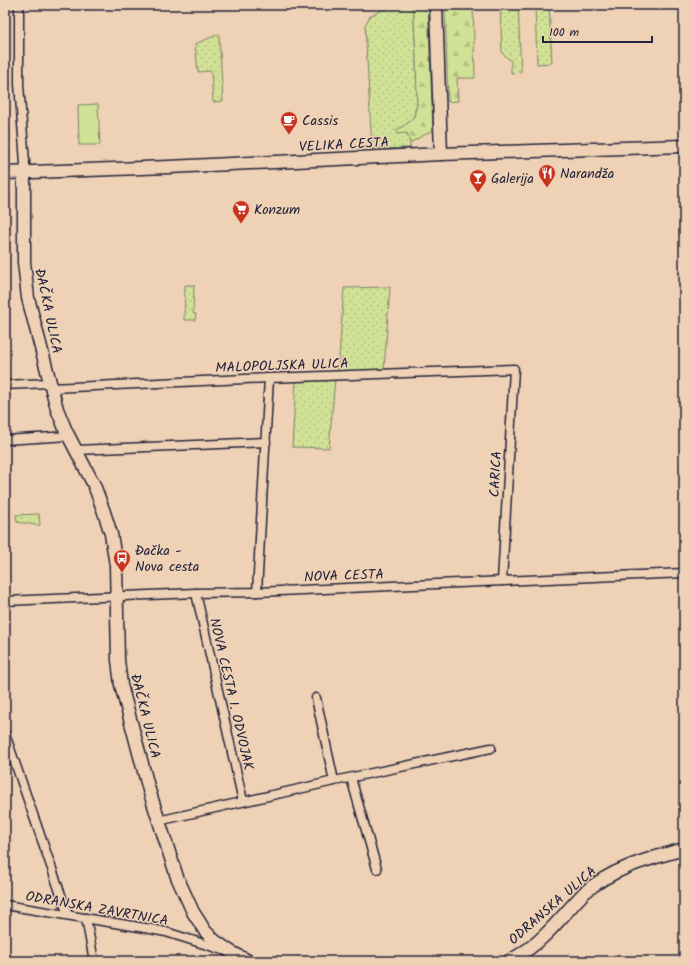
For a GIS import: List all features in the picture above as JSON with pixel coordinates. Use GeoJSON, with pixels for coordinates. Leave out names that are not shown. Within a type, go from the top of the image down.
{"type":"FeatureCollection","features":[{"type":"Feature","properties":{"kind":"street"},"geometry":{"type":"LineString","coordinates":[[19,5],[19,84],[25,163],[24,172]]}},
{"type":"Feature","properties":{"kind":"street"},"geometry":{"type":"LineString","coordinates":[[436,5],[441,154]]}},
{"type":"Feature","properties":{"kind":"street","name":"VELIKA CESTA"},"geometry":{"type":"LineString","coordinates":[[5,173],[441,154],[684,146]]}},
{"type":"Feature","properties":{"kind":"street","name":"ĐAČKA ULICA"},"geometry":{"type":"LineString","coordinates":[[24,172],[23,249],[28,298],[50,386],[59,414],[94,485],[108,522],[115,554],[118,660],[121,685],[158,821],[184,893],[201,926],[215,941],[248,961]]}},
{"type":"Feature","properties":{"kind":"street","name":"MALOPOLJSKA ULICA"},"geometry":{"type":"LineString","coordinates":[[50,386],[514,369]]}},
{"type":"Feature","properties":{"kind":"street","name":"CARICA"},"geometry":{"type":"LineString","coordinates":[[502,581],[514,369]]}},
{"type":"Feature","properties":{"kind":"street"},"geometry":{"type":"LineString","coordinates":[[257,592],[269,378]]}},
{"type":"Feature","properties":{"kind":"street"},"geometry":{"type":"LineString","coordinates":[[5,385],[50,386]]}},
{"type":"Feature","properties":{"kind":"street"},"geometry":{"type":"LineString","coordinates":[[5,440],[69,436]]}},
{"type":"Feature","properties":{"kind":"street"},"geometry":{"type":"LineString","coordinates":[[76,450],[266,442]]}},
{"type":"Feature","properties":{"kind":"street","name":"NOVA CESTA"},"geometry":{"type":"LineString","coordinates":[[5,601],[257,592],[684,573]]}},
{"type":"Feature","properties":{"kind":"street","name":"NOVA CESTA I. ODVOJAK"},"geometry":{"type":"LineString","coordinates":[[196,593],[243,801]]}},
{"type":"Feature","properties":{"kind":"street"},"geometry":{"type":"LineString","coordinates":[[316,698],[334,781]]}},
{"type":"Feature","properties":{"kind":"street"},"geometry":{"type":"LineString","coordinates":[[5,734],[68,915]]}},
{"type":"Feature","properties":{"kind":"street"},"geometry":{"type":"LineString","coordinates":[[158,821],[334,781],[491,748]]}},
{"type":"Feature","properties":{"kind":"street"},"geometry":{"type":"LineString","coordinates":[[351,778],[377,869]]}},
{"type":"Feature","properties":{"kind":"street","name":"ODRANSKA ULICA"},"geometry":{"type":"LineString","coordinates":[[509,961],[544,936],[584,894],[603,879],[631,865],[684,849]]}},
{"type":"Feature","properties":{"kind":"street","name":"ODRANSKA ZAVRTNICA"},"geometry":{"type":"LineString","coordinates":[[5,905],[145,928],[231,952]]}},
{"type":"Feature","properties":{"kind":"street"},"geometry":{"type":"LineString","coordinates":[[86,918],[94,961]]}},
{"type":"Feature","properties":{"kind":"street"},"geometry":{"type":"LineString","coordinates":[[193,941],[200,937],[202,933],[201,926]]}},
{"type":"Feature","properties":{"kind":"green space"},"geometry":{"type":"Polygon","coordinates":[[[413,5],[428,5],[433,130],[410,143],[407,133],[397,134],[397,130],[408,123],[414,116],[417,105],[413,5]]]}},
{"type":"Feature","properties":{"kind":"green space"},"geometry":{"type":"Polygon","coordinates":[[[445,5],[473,5],[475,78],[457,78],[458,101],[448,102],[445,5]]]}},
{"type":"Feature","properties":{"kind":"green space"},"geometry":{"type":"Polygon","coordinates":[[[500,5],[518,5],[521,72],[511,73],[511,61],[502,53],[500,5]]]}},
{"type":"Feature","properties":{"kind":"green space"},"geometry":{"type":"Polygon","coordinates":[[[535,5],[549,5],[552,63],[537,64],[535,5]]]}},
{"type":"Feature","properties":{"kind":"green space"},"geometry":{"type":"Polygon","coordinates":[[[413,6],[417,105],[414,116],[408,123],[407,133],[410,148],[372,149],[365,25],[370,16],[386,8],[413,6]]]}},
{"type":"Feature","properties":{"kind":"green space"},"geometry":{"type":"Polygon","coordinates":[[[219,34],[223,101],[213,102],[211,71],[198,72],[195,44],[219,34]]]}},
{"type":"Feature","properties":{"kind":"green space"},"geometry":{"type":"Polygon","coordinates":[[[98,104],[100,145],[79,145],[78,105],[98,104]]]}},
{"type":"Feature","properties":{"kind":"green space"},"geometry":{"type":"Polygon","coordinates":[[[185,285],[194,285],[193,313],[196,314],[195,320],[184,320],[185,285]]]}},
{"type":"Feature","properties":{"kind":"green space"},"geometry":{"type":"Polygon","coordinates":[[[390,287],[384,370],[338,371],[344,288],[390,287]]]}},
{"type":"Feature","properties":{"kind":"green space"},"geometry":{"type":"Polygon","coordinates":[[[335,379],[329,448],[292,447],[296,380],[335,379]]]}},
{"type":"Feature","properties":{"kind":"green space"},"geometry":{"type":"Polygon","coordinates":[[[39,514],[40,525],[17,522],[16,515],[39,514]]]}},
{"type":"Feature","properties":{"kind":"place","name":"Cassis"},"geometry":{"type":"Point","coordinates":[289,135]}},
{"type":"Feature","properties":{"kind":"place","name":"Narandža"},"geometry":{"type":"Point","coordinates":[547,188]}},
{"type":"Feature","properties":{"kind":"place","name":"Galerija"},"geometry":{"type":"Point","coordinates":[478,193]}},
{"type":"Feature","properties":{"kind":"place","name":"Konzum"},"geometry":{"type":"Point","coordinates":[241,224]}},
{"type":"Feature","properties":{"kind":"place","name":"Đačka - Nova cesta"},"geometry":{"type":"Point","coordinates":[122,573]}}]}
